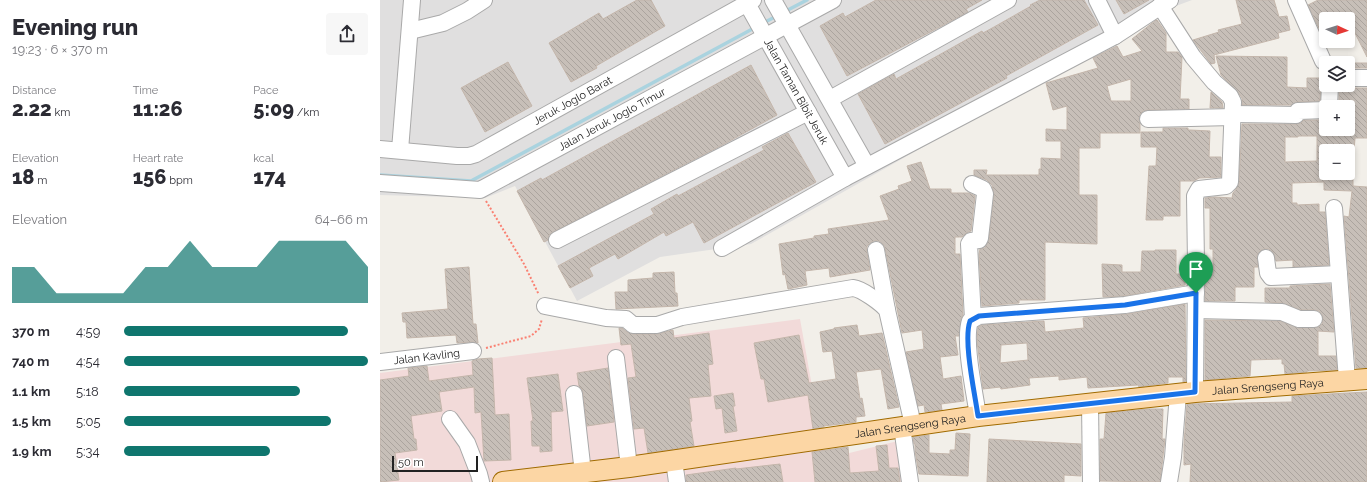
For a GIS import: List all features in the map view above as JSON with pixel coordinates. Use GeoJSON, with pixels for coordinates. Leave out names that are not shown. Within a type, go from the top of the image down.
{"type":"FeatureCollection","features":[{"type":"Feature","properties":{"kind":"main road","name":"Jalan Srengseng Raya"},"geometry":{"type":"LineString","coordinates":[[503,482],[674,461],[978,416],[1186,393],[1367,379]]}},
{"type":"Feature","properties":{"kind":"street"},"geometry":{"type":"LineString","coordinates":[[400,150],[412,0]]}},
{"type":"Feature","properties":{"kind":"street"},"geometry":{"type":"LineString","coordinates":[[410,31],[443,23],[467,11],[484,0]]}},
{"type":"Feature","properties":{"kind":"street"},"geometry":{"type":"LineString","coordinates":[[774,0],[867,166]]}},
{"type":"Feature","properties":{"kind":"street","name":"Jalan Jeruk Joglo Timur"},"geometry":{"type":"LineString","coordinates":[[480,190],[833,0]]}},
{"type":"Feature","properties":{"kind":"street"},"geometry":{"type":"LineString","coordinates":[[830,99],[1008,0]]}},
{"type":"Feature","properties":{"kind":"street"},"geometry":{"type":"LineString","coordinates":[[1097,0],[1115,36]]}},
{"type":"Feature","properties":{"kind":"street"},"geometry":{"type":"LineString","coordinates":[[1296,0],[1321,56]]}},
{"type":"Feature","properties":{"kind":"street","name":"Jalan Taman Bibit Jeruk"},"geometry":{"type":"LineString","coordinates":[[748,2],[765,37],[845,178]]}},
{"type":"Feature","properties":{"kind":"street","name":"Jeruk Joglo Barat"},"geometry":{"type":"LineString","coordinates":[[380,149],[458,156],[469,156],[476,154],[748,2]]}},
{"type":"Feature","properties":{"kind":"street"},"geometry":{"type":"LineString","coordinates":[[722,248],[867,166],[1115,36],[1165,3],[1193,57],[1214,82],[1230,96],[1233,102],[1230,182],[1226,186],[1199,189],[1195,196],[1196,310],[1186,393],[1169,482]]}},
{"type":"Feature","properties":{"kind":"street"},"geometry":{"type":"LineString","coordinates":[[1355,78],[1367,78]]}},
{"type":"Feature","properties":{"kind":"street"},"geometry":{"type":"LineString","coordinates":[[1148,119],[1296,115],[1298,111],[1319,110]]}},
{"type":"Feature","properties":{"kind":"street"},"geometry":{"type":"LineString","coordinates":[[557,240],[808,112]]}},
{"type":"Feature","properties":{"kind":"street"},"geometry":{"type":"LineString","coordinates":[[380,183],[480,190]]}},
{"type":"Feature","properties":{"kind":"street"},"geometry":{"type":"LineString","coordinates":[[972,184],[984,188],[985,194],[980,238],[979,240],[971,241],[969,244],[973,319]]}},
{"type":"Feature","properties":{"kind":"street"},"geometry":{"type":"LineString","coordinates":[[1334,208],[1347,380]]}},
{"type":"Feature","properties":{"kind":"street"},"geometry":{"type":"LineString","coordinates":[[876,250],[908,426],[910,482]]}},
{"type":"Feature","properties":{"kind":"street"},"geometry":{"type":"LineString","coordinates":[[1266,258],[1268,273],[1272,277],[1339,274]]}},
{"type":"Feature","properties":{"kind":"street"},"geometry":{"type":"LineString","coordinates":[[545,306],[606,318],[626,319],[633,325],[656,324],[682,317],[853,288],[863,291],[883,305],[887,310]]}},
{"type":"Feature","properties":{"kind":"street"},"geometry":{"type":"LineString","coordinates":[[978,416],[970,362],[968,331],[970,321],[973,319],[979,316],[1125,305],[1196,293]]}},
{"type":"Feature","properties":{"kind":"street"},"geometry":{"type":"LineString","coordinates":[[1196,310],[1282,312],[1300,319],[1314,319]]}},
{"type":"Feature","properties":{"kind":"street","name":"Jalan Kavling"},"geometry":{"type":"LineString","coordinates":[[380,362],[473,352]]}},
{"type":"Feature","properties":{"kind":"street"},"geometry":{"type":"LineString","coordinates":[[616,358],[629,467]]}},
{"type":"Feature","properties":{"kind":"street"},"geometry":{"type":"LineString","coordinates":[[574,394],[583,473]]}},
{"type":"Feature","properties":{"kind":"street"},"geometry":{"type":"LineString","coordinates":[[1090,403],[1091,482]]}},
{"type":"Feature","properties":{"kind":"street"},"geometry":{"type":"LineString","coordinates":[[450,419],[467,443],[481,482]]}},
{"type":"Feature","properties":{"kind":"street"},"geometry":{"type":"LineString","coordinates":[[674,461],[677,482]]}},
{"type":"Feature","properties":{"kind":"path"},"geometry":{"type":"LineString","coordinates":[[473,352],[530,336],[539,330],[545,306],[524,264],[480,190]]}},
{"type":"Feature","properties":{"kind":"shaded area"},"geometry":{"type":"Polygon","coordinates":[[[380,0],[1192,0],[1168,9],[751,244],[660,257],[577,301],[515,186],[485,198],[380,195],[380,0]]]}},
{"type":"Feature","properties":{"kind":"shaded area"},"geometry":{"type":"Polygon","coordinates":[[[800,319],[825,459],[906,439],[911,482],[380,482],[380,373],[800,319]]]}},
{"type":"Feature","properties":{"kind":"building"},"geometry":{"type":"Polygon","coordinates":[[[637,0],[651,0],[665,26],[596,66],[597,68],[571,82],[549,43],[599,13],[603,19],[637,0]]]}},
{"type":"Feature","properties":{"kind":"building"},"geometry":{"type":"Polygon","coordinates":[[[876,0],[982,0],[966,9],[968,12],[847,76],[820,26],[843,13],[845,17],[876,0]]]}},
{"type":"Feature","properties":{"kind":"building"},"geometry":{"type":"Polygon","coordinates":[[[1040,0],[1084,0],[1098,25],[1006,76],[1007,78],[885,144],[858,94],[894,74],[896,79],[982,31],[983,33],[994,27],[1040,0]]]}},
{"type":"Feature","properties":{"kind":"building"},"geometry":{"type":"Polygon","coordinates":[[[1116,0],[1149,0],[1124,14],[1116,0]]]}},
{"type":"Feature","properties":{"kind":"building"},"geometry":{"type":"Polygon","coordinates":[[[1236,0],[1274,0],[1279,17],[1287,16],[1290,30],[1278,33],[1279,38],[1214,55],[1215,63],[1211,64],[1193,40],[1219,32],[1218,30],[1242,24],[1236,0]]]}},
{"type":"Feature","properties":{"kind":"building"},"geometry":{"type":"Polygon","coordinates":[[[1318,0],[1367,0],[1367,57],[1355,33],[1355,12],[1319,12],[1319,29],[1308,5],[1318,0]]]}},
{"type":"Feature","properties":{"kind":"building"},"geometry":{"type":"Polygon","coordinates":[[[1157,20],[1166,33],[1166,52],[1178,52],[1182,57],[1180,99],[1189,99],[1189,109],[1143,111],[1140,114],[1139,119],[1140,133],[1100,133],[1100,148],[1079,148],[1079,195],[1097,195],[1097,244],[1045,242],[1045,300],[1019,300],[1019,303],[982,306],[979,254],[980,249],[985,248],[989,239],[994,195],[992,185],[987,180],[974,175],[974,170],[987,170],[986,175],[1039,175],[1039,169],[1041,169],[1041,158],[1061,159],[1061,141],[1046,141],[1046,129],[1067,130],[1067,106],[1053,110],[1046,83],[1098,68],[1093,58],[1117,46],[1123,57],[1142,51],[1132,39],[1157,20]],[[1131,79],[1107,86],[1111,101],[1131,101],[1131,79]]]}},
{"type":"Feature","properties":{"kind":"building"},"geometry":{"type":"Polygon","coordinates":[[[1216,56],[1287,57],[1287,87],[1307,88],[1307,78],[1319,78],[1320,100],[1297,102],[1291,105],[1242,105],[1242,98],[1238,92],[1221,75],[1216,56]]]}},
{"type":"Feature","properties":{"kind":"building"},"geometry":{"type":"Polygon","coordinates":[[[508,62],[532,106],[485,132],[461,88],[508,62]]]}},
{"type":"Feature","properties":{"kind":"building"},"geometry":{"type":"Polygon","coordinates":[[[1355,63],[1367,63],[1367,68],[1355,68],[1355,63]]]}},
{"type":"Feature","properties":{"kind":"building"},"geometry":{"type":"Polygon","coordinates":[[[751,65],[777,115],[726,143],[553,232],[549,235],[548,240],[544,242],[517,191],[541,178],[542,180],[751,65]]]}},
{"type":"Feature","properties":{"kind":"building"},"geometry":{"type":"Polygon","coordinates":[[[1355,88],[1367,88],[1367,138],[1355,138],[1355,144],[1319,144],[1319,180],[1353,180],[1353,186],[1367,187],[1367,368],[1356,368],[1344,216],[1349,217],[1352,191],[1324,190],[1324,182],[1292,183],[1292,203],[1297,203],[1297,205],[1319,204],[1319,212],[1325,212],[1329,265],[1293,267],[1293,260],[1276,261],[1273,252],[1269,249],[1264,249],[1257,255],[1258,267],[1254,267],[1254,287],[1235,287],[1235,301],[1205,301],[1205,273],[1213,274],[1213,249],[1210,249],[1210,208],[1205,208],[1205,198],[1232,198],[1233,193],[1237,188],[1239,182],[1242,124],[1296,124],[1301,123],[1304,120],[1319,120],[1319,136],[1355,136],[1355,100],[1339,100],[1339,92],[1355,92],[1355,88]],[[1317,136],[1285,137],[1285,162],[1317,161],[1317,136]]]}},
{"type":"Feature","properties":{"kind":"building"},"geometry":{"type":"Polygon","coordinates":[[[1211,92],[1222,102],[1223,108],[1210,108],[1211,92]]]}},
{"type":"Feature","properties":{"kind":"building"},"geometry":{"type":"Polygon","coordinates":[[[1163,128],[1188,128],[1188,130],[1210,131],[1209,157],[1221,157],[1221,177],[1199,178],[1194,181],[1180,181],[1180,216],[1163,216],[1163,220],[1146,220],[1149,166],[1156,166],[1157,147],[1141,147],[1141,132],[1163,132],[1163,128]]]}},
{"type":"Feature","properties":{"kind":"building"},"geometry":{"type":"Polygon","coordinates":[[[788,133],[816,182],[704,243],[693,222],[666,236],[664,232],[618,259],[615,254],[589,268],[593,276],[570,288],[558,266],[654,214],[651,209],[677,194],[678,196],[764,150],[762,147],[788,133]]]}},
{"type":"Feature","properties":{"kind":"building"},"geometry":{"type":"Polygon","coordinates":[[[921,162],[930,189],[951,189],[951,193],[969,193],[975,196],[971,231],[962,237],[955,237],[955,254],[960,254],[963,315],[961,319],[959,336],[955,336],[958,355],[940,357],[943,379],[961,376],[964,401],[941,404],[942,410],[925,412],[924,405],[918,406],[906,352],[924,349],[922,330],[902,333],[883,244],[879,241],[874,241],[867,246],[870,270],[830,277],[829,268],[805,271],[807,285],[788,289],[785,274],[783,275],[779,244],[829,234],[828,229],[889,220],[880,196],[899,189],[898,186],[912,181],[907,166],[921,162]]]}},
{"type":"Feature","properties":{"kind":"building"},"geometry":{"type":"Polygon","coordinates":[[[1176,250],[1176,274],[1186,274],[1185,285],[1124,296],[1103,297],[1102,264],[1122,265],[1122,272],[1141,272],[1142,251],[1176,250]]]}},
{"type":"Feature","properties":{"kind":"building"},"geometry":{"type":"Polygon","coordinates":[[[469,267],[473,324],[476,324],[478,343],[457,343],[456,335],[407,338],[406,322],[403,322],[402,313],[448,309],[445,269],[469,267]]]}},
{"type":"Feature","properties":{"kind":"building"},"geometry":{"type":"Polygon","coordinates":[[[674,272],[675,293],[677,293],[678,306],[616,309],[615,292],[628,292],[628,280],[653,278],[653,273],[674,272]]]}},
{"type":"Feature","properties":{"kind":"building"},"geometry":{"type":"Polygon","coordinates":[[[1330,284],[1334,332],[1318,331],[1318,356],[1336,356],[1337,370],[1307,371],[1285,374],[1282,359],[1251,360],[1250,376],[1205,380],[1205,320],[1280,321],[1299,328],[1318,327],[1322,324],[1323,319],[1319,311],[1301,310],[1282,303],[1265,302],[1265,288],[1290,288],[1290,286],[1330,284]]]}},
{"type":"Feature","properties":{"kind":"building"},"geometry":{"type":"Polygon","coordinates":[[[1185,304],[1186,381],[1183,382],[1183,377],[1168,377],[1168,383],[1139,387],[1138,385],[1088,388],[1087,377],[1059,380],[1059,376],[1029,378],[1030,385],[1001,389],[1000,387],[983,389],[977,341],[978,327],[982,325],[1044,321],[1045,332],[1084,328],[1083,318],[1127,314],[1185,304]],[[1027,343],[1001,345],[1000,363],[1028,360],[1027,343]]]}},
{"type":"Feature","properties":{"kind":"building"},"geometry":{"type":"Polygon","coordinates":[[[857,325],[859,336],[882,333],[899,407],[888,409],[881,369],[856,372],[860,399],[862,398],[865,416],[856,417],[856,422],[813,429],[808,395],[768,402],[764,379],[761,379],[754,343],[799,335],[809,383],[836,379],[832,351],[823,352],[820,332],[834,328],[857,325]]]}},
{"type":"Feature","properties":{"kind":"building"},"geometry":{"type":"Polygon","coordinates":[[[619,328],[633,334],[657,334],[673,330],[674,338],[709,333],[713,364],[708,365],[711,396],[689,398],[692,421],[690,422],[694,446],[648,453],[644,428],[634,429],[628,378],[636,377],[631,344],[621,345],[619,328]]]}},
{"type":"Feature","properties":{"kind":"building"},"geometry":{"type":"Polygon","coordinates":[[[492,358],[495,415],[509,414],[511,460],[484,461],[481,412],[475,413],[474,387],[439,392],[442,411],[411,416],[417,450],[395,453],[399,480],[380,482],[380,380],[409,376],[408,368],[427,366],[429,381],[473,375],[472,361],[492,358]]]}},
{"type":"Feature","properties":{"kind":"building"},"geometry":{"type":"Polygon","coordinates":[[[608,368],[614,422],[587,426],[583,393],[579,386],[577,373],[608,368]]]}},
{"type":"Feature","properties":{"kind":"building"},"geometry":{"type":"Polygon","coordinates":[[[558,374],[563,411],[551,412],[552,451],[540,452],[540,446],[532,446],[531,421],[533,421],[527,378],[558,374]]]}},
{"type":"Feature","properties":{"kind":"building"},"geometry":{"type":"Polygon","coordinates":[[[1367,392],[1367,482],[1190,482],[1191,464],[1184,465],[1187,404],[1292,402],[1292,396],[1367,392]]]}},
{"type":"Feature","properties":{"kind":"building"},"geometry":{"type":"Polygon","coordinates":[[[733,393],[735,406],[733,406],[737,431],[725,433],[722,408],[716,409],[714,396],[733,393]]]}},
{"type":"Feature","properties":{"kind":"building"},"geometry":{"type":"Polygon","coordinates":[[[1163,409],[1162,439],[1165,439],[1160,482],[1100,481],[1100,439],[1104,439],[1106,413],[1163,409]]]}},
{"type":"Feature","properties":{"kind":"building"},"geometry":{"type":"Polygon","coordinates":[[[956,433],[970,434],[968,476],[919,474],[913,437],[929,435],[929,453],[950,454],[950,450],[955,450],[956,433]]]}},
{"type":"Feature","properties":{"kind":"building"},"geometry":{"type":"Polygon","coordinates":[[[989,439],[1081,444],[1081,476],[1064,475],[1064,482],[987,482],[989,439]]]}},
{"type":"Feature","properties":{"kind":"building"},"geometry":{"type":"Polygon","coordinates":[[[887,445],[889,468],[898,468],[900,482],[815,482],[812,452],[848,447],[850,473],[879,471],[876,446],[887,445]]]}},
{"type":"Feature","properties":{"kind":"building"},"geometry":{"type":"Polygon","coordinates":[[[780,464],[783,482],[686,482],[686,475],[780,464]]]}},
{"type":"Feature","properties":{"kind":"waterway"},"geometry":{"type":"LineString","coordinates":[[784,12],[807,0]]}},
{"type":"Feature","properties":{"kind":"waterway"},"geometry":{"type":"LineString","coordinates":[[763,23],[777,16]]}},
{"type":"Feature","properties":{"kind":"waterway"},"geometry":{"type":"LineString","coordinates":[[380,175],[471,181],[756,27]]}},
{"type":"Feature","properties":{"kind":"route"},"geometry":{"type":"LineString","coordinates":[[1196,293],[1195,392],[978,416],[970,362],[968,331],[968,325],[974,318],[979,316],[1125,305],[1196,293]]}}]}
